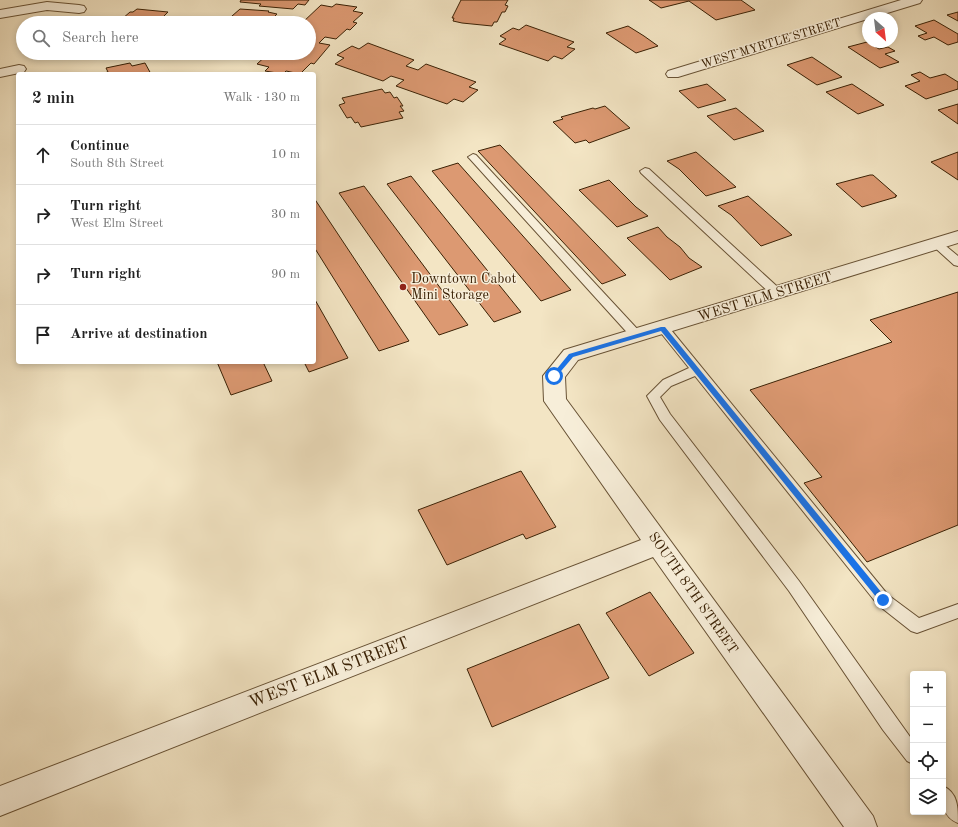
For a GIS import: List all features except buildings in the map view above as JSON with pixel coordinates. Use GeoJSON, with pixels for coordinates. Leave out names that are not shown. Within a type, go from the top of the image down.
{"type":"FeatureCollection","features":[{"type":"Feature","properties":{"kind":"street","name":"WEST MYRTLE STREET"},"geometry":{"type":"LineString","coordinates":[[673,74],[915,0]]}},
{"type":"Feature","properties":{"kind":"street"},"geometry":{"type":"LineString","coordinates":[[0,14],[47,6],[78,9]]}},
{"type":"Feature","properties":{"kind":"street"},"geometry":{"type":"LineString","coordinates":[[0,73],[20,70]]}},
{"type":"Feature","properties":{"kind":"street","name":"WEST ELM STREET"},"geometry":{"type":"LineString","coordinates":[[571,355],[778,294],[958,237]]}},
{"type":"Feature","properties":{"kind":"street","name":"SOUTH 8TH STREET"},"geometry":{"type":"LineString","coordinates":[[571,355],[554,376],[555,401],[862,827]]}},
{"type":"Feature","properties":{"kind":"street","name":"WEST ELM STREET"},"geometry":{"type":"LineString","coordinates":[[0,801],[658,544]]}},
{"type":"Feature","properties":{"kind":"lane"},"geometry":{"type":"LineString","coordinates":[[473,157],[637,336]]}},
{"type":"Feature","properties":{"kind":"lane"},"geometry":{"type":"LineString","coordinates":[[645,171],[778,294]]}},
{"type":"Feature","properties":{"kind":"lane"},"geometry":{"type":"LineString","coordinates":[[937,244],[958,262]]}},
{"type":"Feature","properties":{"kind":"lane"},"geometry":{"type":"LineString","coordinates":[[663,328],[883,600],[917,626],[958,611]]}},
{"type":"Feature","properties":{"kind":"lane"},"geometry":{"type":"LineString","coordinates":[[697,370],[667,383],[653,396],[665,417],[794,586],[889,724],[910,751]]}},
{"type":"Feature","properties":{"kind":"lane"},"geometry":{"type":"LineString","coordinates":[[946,799],[958,814]]}},
{"type":"Feature","properties":{"kind":"place","name":"Downtown Cabot Mini Storage"},"geometry":{"type":"Point","coordinates":[403,287]}},
{"type":"Feature","properties":{"kind":"route"},"geometry":{"type":"LineString","coordinates":[[554,376],[571,355],[663,328],[883,600]]}}]}
